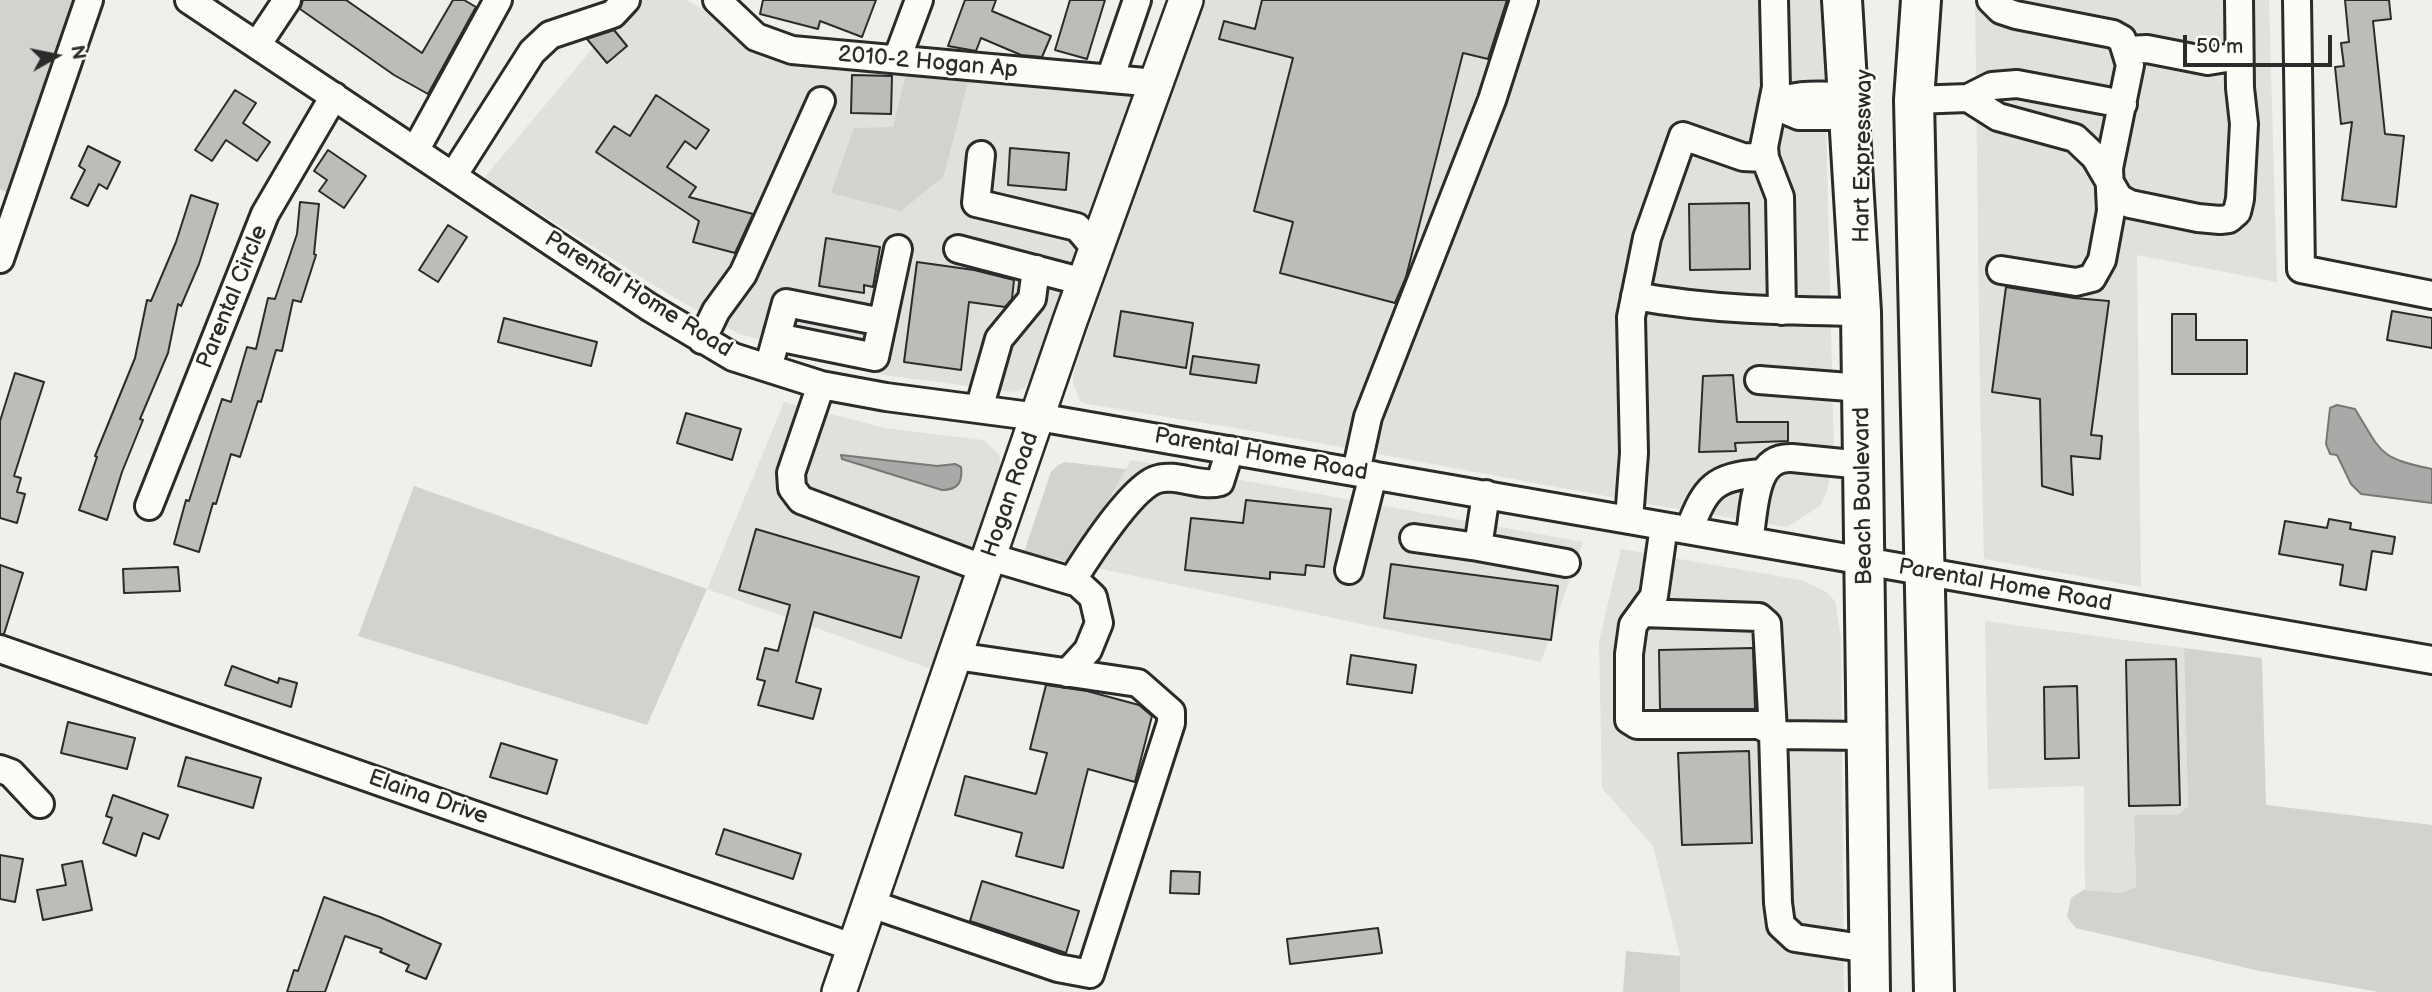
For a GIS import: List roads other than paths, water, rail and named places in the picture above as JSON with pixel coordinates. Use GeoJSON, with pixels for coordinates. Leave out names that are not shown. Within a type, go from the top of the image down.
{"type":"FeatureCollection","features":[{"type":"Feature","properties":{"kind":"highway","name":"Beach Boulevard"},"geometry":{"type":"LineString","coordinates":[[1842,0],[1861,312],[1870,992]]}},
{"type":"Feature","properties":{"kind":"highway","name":"Hart Expressway"},"geometry":{"type":"LineString","coordinates":[[1861,312],[1867,0]]}},
{"type":"Feature","properties":{"kind":"highway","name":"Hart Expressway"},"geometry":{"type":"LineString","coordinates":[[1905,0],[1914,100]]}},
{"type":"Feature","properties":{"kind":"highway"},"geometry":{"type":"LineString","coordinates":[[1921,0],[1914,100],[1934,992]]}},
{"type":"Feature","properties":{"kind":"main road","name":"Hogan Road"},"geometry":{"type":"LineString","coordinates":[[839,992],[1084,282],[1186,0]]}},
{"type":"Feature","properties":{"kind":"street"},"geometry":{"type":"LineString","coordinates":[[0,259],[89,0]]}},
{"type":"Feature","properties":{"kind":"street","name":"Parental Home Road"},"geometry":{"type":"LineString","coordinates":[[188,0],[702,340],[733,357],[768,370],[821,385],[886,397],[1038,416],[2432,660]]}},
{"type":"Feature","properties":{"kind":"street"},"geometry":{"type":"LineString","coordinates":[[257,45],[287,0]]}},
{"type":"Feature","properties":{"kind":"street"},"geometry":{"type":"LineString","coordinates":[[415,150],[498,0]]}},
{"type":"Feature","properties":{"kind":"street"},"geometry":{"type":"LineString","coordinates":[[453,176],[532,52],[550,35],[613,14],[626,0]]}},
{"type":"Feature","properties":{"kind":"street","name":"2010-2 Hogan Ap"},"geometry":{"type":"LineString","coordinates":[[717,0],[757,37],[792,50],[1156,83]]}},
{"type":"Feature","properties":{"kind":"street"},"geometry":{"type":"LineString","coordinates":[[897,60],[919,0]]}},
{"type":"Feature","properties":{"kind":"street"},"geometry":{"type":"LineString","coordinates":[[1110,79],[1137,0]]}},
{"type":"Feature","properties":{"kind":"street"},"geometry":{"type":"LineString","coordinates":[[1349,570],[1365,473],[1368,416],[1492,100],[1524,0]]}},
{"type":"Feature","properties":{"kind":"street"},"geometry":{"type":"LineString","coordinates":[[1774,0],[1776,87],[1765,134],[1765,158],[1780,197],[1782,311]]}},
{"type":"Feature","properties":{"kind":"street"},"geometry":{"type":"LineString","coordinates":[[1991,0],[2001,10],[2015,15],[2113,34],[2122,40],[2130,65],[2111,154],[2111,211],[2102,260],[2092,278],[2076,282],[2001,270]]}},
{"type":"Feature","properties":{"kind":"street"},"geometry":{"type":"LineString","coordinates":[[1968,98],[1998,117],[2075,138],[2095,157],[2119,198],[2130,204],[2220,220],[2229,219],[2237,212],[2244,124],[2239,57],[2239,0]]}},
{"type":"Feature","properties":{"kind":"street"},"geometry":{"type":"LineString","coordinates":[[2297,0],[2301,269],[2432,295]]}},
{"type":"Feature","properties":{"kind":"street"},"geometry":{"type":"LineString","coordinates":[[2127,50],[2147,49],[2208,61],[2239,57]]}},
{"type":"Feature","properties":{"kind":"street"},"geometry":{"type":"LineString","coordinates":[[1914,100],[1968,98],[1993,86],[2017,84],[2123,104]]}},
{"type":"Feature","properties":{"kind":"street","name":"Parental Circle"},"geometry":{"type":"LineString","coordinates":[[149,506],[265,214],[334,96]]}},
{"type":"Feature","properties":{"kind":"street"},"geometry":{"type":"LineString","coordinates":[[1773,105],[1792,97],[1848,106]]}},
{"type":"Feature","properties":{"kind":"street"},"geometry":{"type":"LineString","coordinates":[[702,340],[716,311],[743,274],[821,102]]}},
{"type":"Feature","properties":{"kind":"street"},"geometry":{"type":"LineString","coordinates":[[1629,520],[1634,464],[1630,341],[1634,296],[1647,238],[1683,136],[1742,157],[1765,158]]}},
{"type":"Feature","properties":{"kind":"street"},"geometry":{"type":"LineString","coordinates":[[981,155],[976,203],[1077,227],[1096,249]]}},
{"type":"Feature","properties":{"kind":"street"},"geometry":{"type":"LineString","coordinates":[[777,337],[875,357],[898,249]]}},
{"type":"Feature","properties":{"kind":"street"},"geometry":{"type":"LineString","coordinates":[[958,249],[1084,282]]}},
{"type":"Feature","properties":{"kind":"street"},"geometry":{"type":"LineString","coordinates":[[979,409],[999,339],[1032,299],[1036,269]]}},
{"type":"Feature","properties":{"kind":"street"},"geometry":{"type":"LineString","coordinates":[[1634,296],[1689,306],[1861,312]]}},
{"type":"Feature","properties":{"kind":"street"},"geometry":{"type":"LineString","coordinates":[[768,370],[786,303],[882,322]]}},
{"type":"Feature","properties":{"kind":"street"},"geometry":{"type":"LineString","coordinates":[[851,316],[856,391]]}},
{"type":"Feature","properties":{"kind":"street"},"geometry":{"type":"LineString","coordinates":[[1759,380],[1862,388]]}},
{"type":"Feature","properties":{"kind":"street"},"geometry":{"type":"LineString","coordinates":[[821,385],[791,473],[792,488],[801,500],[988,563],[1078,583],[1093,597],[1099,623],[1088,650],[1067,673]]}},
{"type":"Feature","properties":{"kind":"street"},"geometry":{"type":"LineString","coordinates":[[1072,581],[1104,532],[1136,494],[1155,480],[1172,478],[1212,484],[1220,482],[1230,450]]}},
{"type":"Feature","properties":{"kind":"street"},"geometry":{"type":"LineString","coordinates":[[1863,465],[1782,457],[1761,473],[1728,479],[1705,494],[1676,528],[1654,596],[1633,625],[1629,654],[1629,720],[1637,725],[1759,725],[1779,735],[1867,736]]}},
{"type":"Feature","properties":{"kind":"street"},"geometry":{"type":"LineString","coordinates":[[1749,541],[1761,473]]}},
{"type":"Feature","properties":{"kind":"street"},"geometry":{"type":"LineString","coordinates":[[1478,547],[1486,495]]}},
{"type":"Feature","properties":{"kind":"street"},"geometry":{"type":"LineString","coordinates":[[1414,538],[1566,563]]}},
{"type":"Feature","properties":{"kind":"street"},"geometry":{"type":"LineString","coordinates":[[1642,612],[1759,617],[1767,624],[1781,925],[1795,939],[1869,949]]}},
{"type":"Feature","properties":{"kind":"street","name":"Elaina Drive"},"geometry":{"type":"LineString","coordinates":[[0,649],[855,948]]}},
{"type":"Feature","properties":{"kind":"street"},"geometry":{"type":"LineString","coordinates":[[871,904],[1058,968],[1090,974],[1171,723],[1171,712],[1138,684],[956,656]]}},
{"type":"Feature","properties":{"kind":"street"},"geometry":{"type":"LineString","coordinates":[[0,768],[11,773],[40,804]]}}]}
